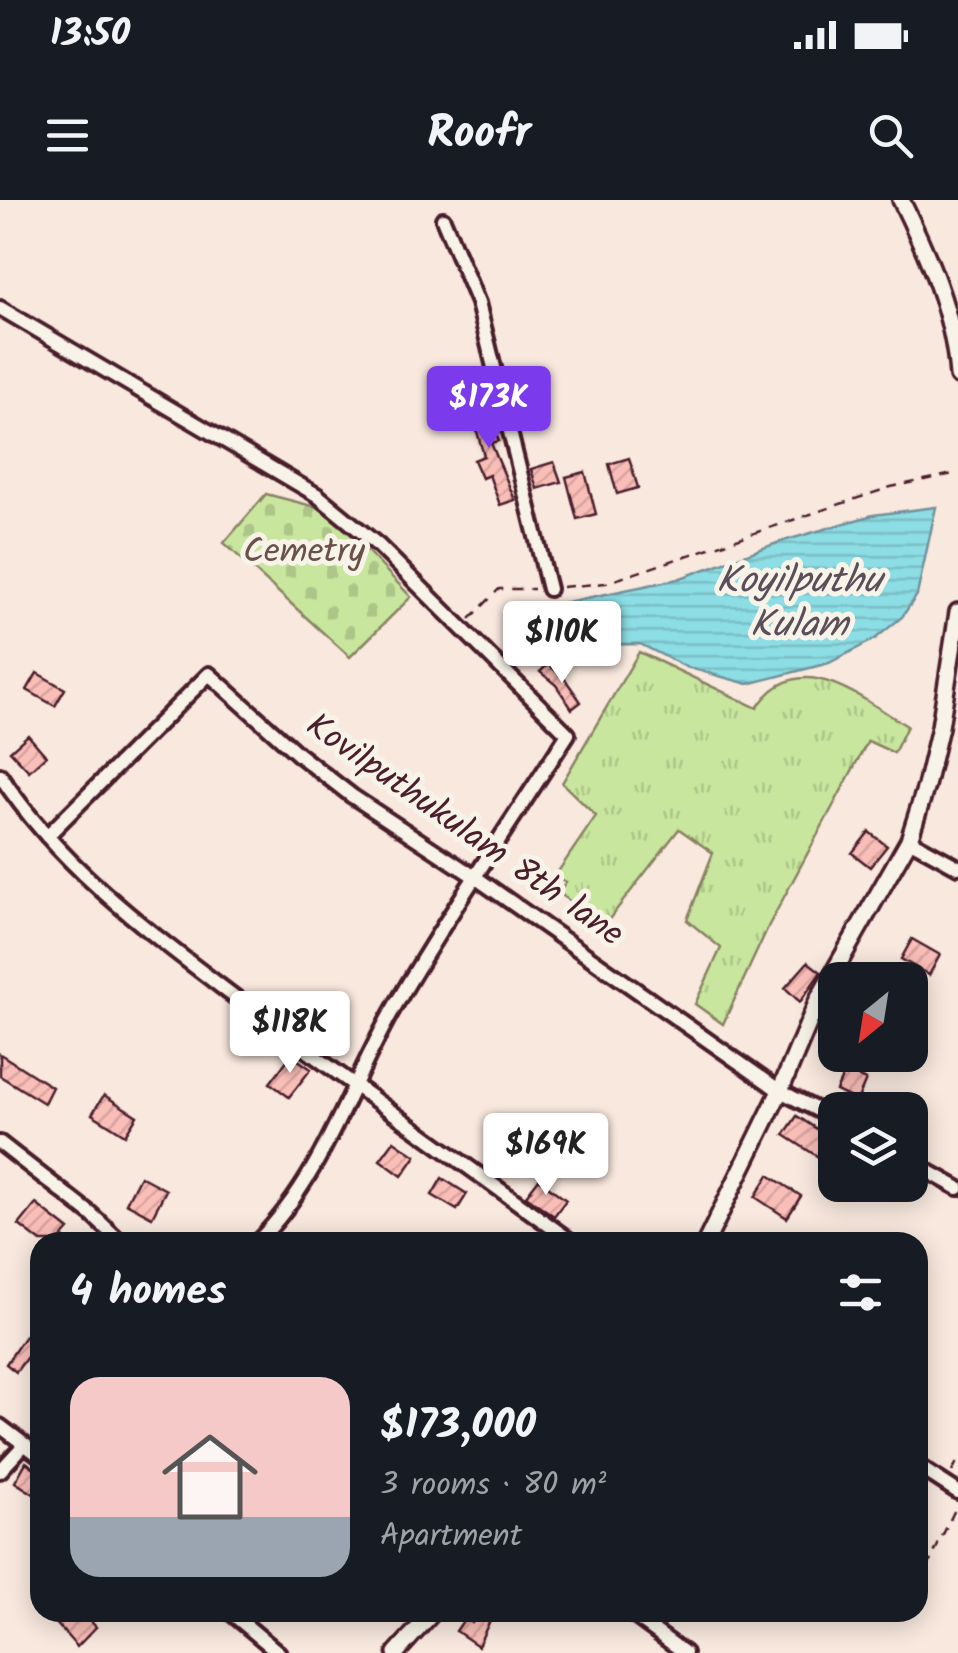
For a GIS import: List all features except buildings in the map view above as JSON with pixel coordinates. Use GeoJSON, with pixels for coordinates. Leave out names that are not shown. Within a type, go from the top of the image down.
{"type":"FeatureCollection","features":[{"type":"Feature","properties":{"kind":"street"},"geometry":{"type":"LineString","coordinates":[[902,200],[928,255],[957,345],[958,376]]}},
{"type":"Feature","properties":{"kind":"street"},"geometry":{"type":"LineString","coordinates":[[444,219],[478,303],[549,589]]}},
{"type":"Feature","properties":{"kind":"street"},"geometry":{"type":"LineString","coordinates":[[0,308],[316,495],[379,546],[568,734],[393,1009],[307,1182],[268,1232]]}},
{"type":"Feature","properties":{"kind":"street"},"geometry":{"type":"LineString","coordinates":[[711,1232],[780,1091],[819,998],[908,840],[940,727],[958,612]]}},
{"type":"Feature","properties":{"kind":"street","name":"Kovilputhukulam 8th lane"},"geometry":{"type":"LineString","coordinates":[[47,836],[209,674],[298,754],[352,796],[476,877],[780,1091],[818,1110]]}},
{"type":"Feature","properties":{"kind":"street"},"geometry":{"type":"LineString","coordinates":[[0,775],[24,812],[99,890],[356,1087],[558,1232]]}},
{"type":"Feature","properties":{"kind":"street"},"geometry":{"type":"LineString","coordinates":[[908,840],[958,867]]}},
{"type":"Feature","properties":{"kind":"street"},"geometry":{"type":"LineString","coordinates":[[0,1143],[110,1232]]}},
{"type":"Feature","properties":{"kind":"street"},"geometry":{"type":"LineString","coordinates":[[928,1171],[958,1188]]}},
{"type":"Feature","properties":{"kind":"street"},"geometry":{"type":"LineString","coordinates":[[0,1426],[30,1447]]}},
{"type":"Feature","properties":{"kind":"street"},"geometry":{"type":"LineString","coordinates":[[0,1471],[30,1453]]}},
{"type":"Feature","properties":{"kind":"street"},"geometry":{"type":"LineString","coordinates":[[928,1473],[957,1492]]}},
{"type":"Feature","properties":{"kind":"street"},"geometry":{"type":"LineString","coordinates":[[242,1622],[280,1653]]}},
{"type":"Feature","properties":{"kind":"street"},"geometry":{"type":"LineString","coordinates":[[396,1653],[424,1622]]}},
{"type":"Feature","properties":{"kind":"street"},"geometry":{"type":"LineString","coordinates":[[642,1622],[685,1653]]}},
{"type":"Feature","properties":{"kind":"path"},"geometry":{"type":"LineString","coordinates":[[462,627],[499,588],[549,589],[606,583],[891,487],[958,473]]}},
{"type":"Feature","properties":{"kind":"path"},"geometry":{"type":"LineString","coordinates":[[928,1566],[957,1506],[957,1492]]}},
{"type":"Feature","properties":{"kind":"green space","name":"Cemetry"},"geometry":{"type":"Polygon","coordinates":[[[266,494],[328,510],[411,597],[350,657],[224,543],[266,494]]]}},
{"type":"Feature","properties":{"kind":"green space"},"geometry":{"type":"Polygon","coordinates":[[[639,652],[757,708],[774,689],[792,680],[811,678],[850,691],[907,726],[894,753],[868,741],[769,925],[723,1024],[695,1004],[721,948],[687,920],[713,853],[679,829],[603,927],[558,892],[566,882],[555,876],[596,816],[562,783],[639,652]]]}},
{"type":"Feature","properties":{"kind":"water","name":"Koyilputhu Kulam"},"geometry":{"type":"Polygon","coordinates":[[[936,507],[917,595],[902,617],[875,639],[829,663],[748,684],[686,667],[640,644],[591,645],[545,629],[524,611],[678,579],[780,542],[873,515],[936,507]]]}}]}
